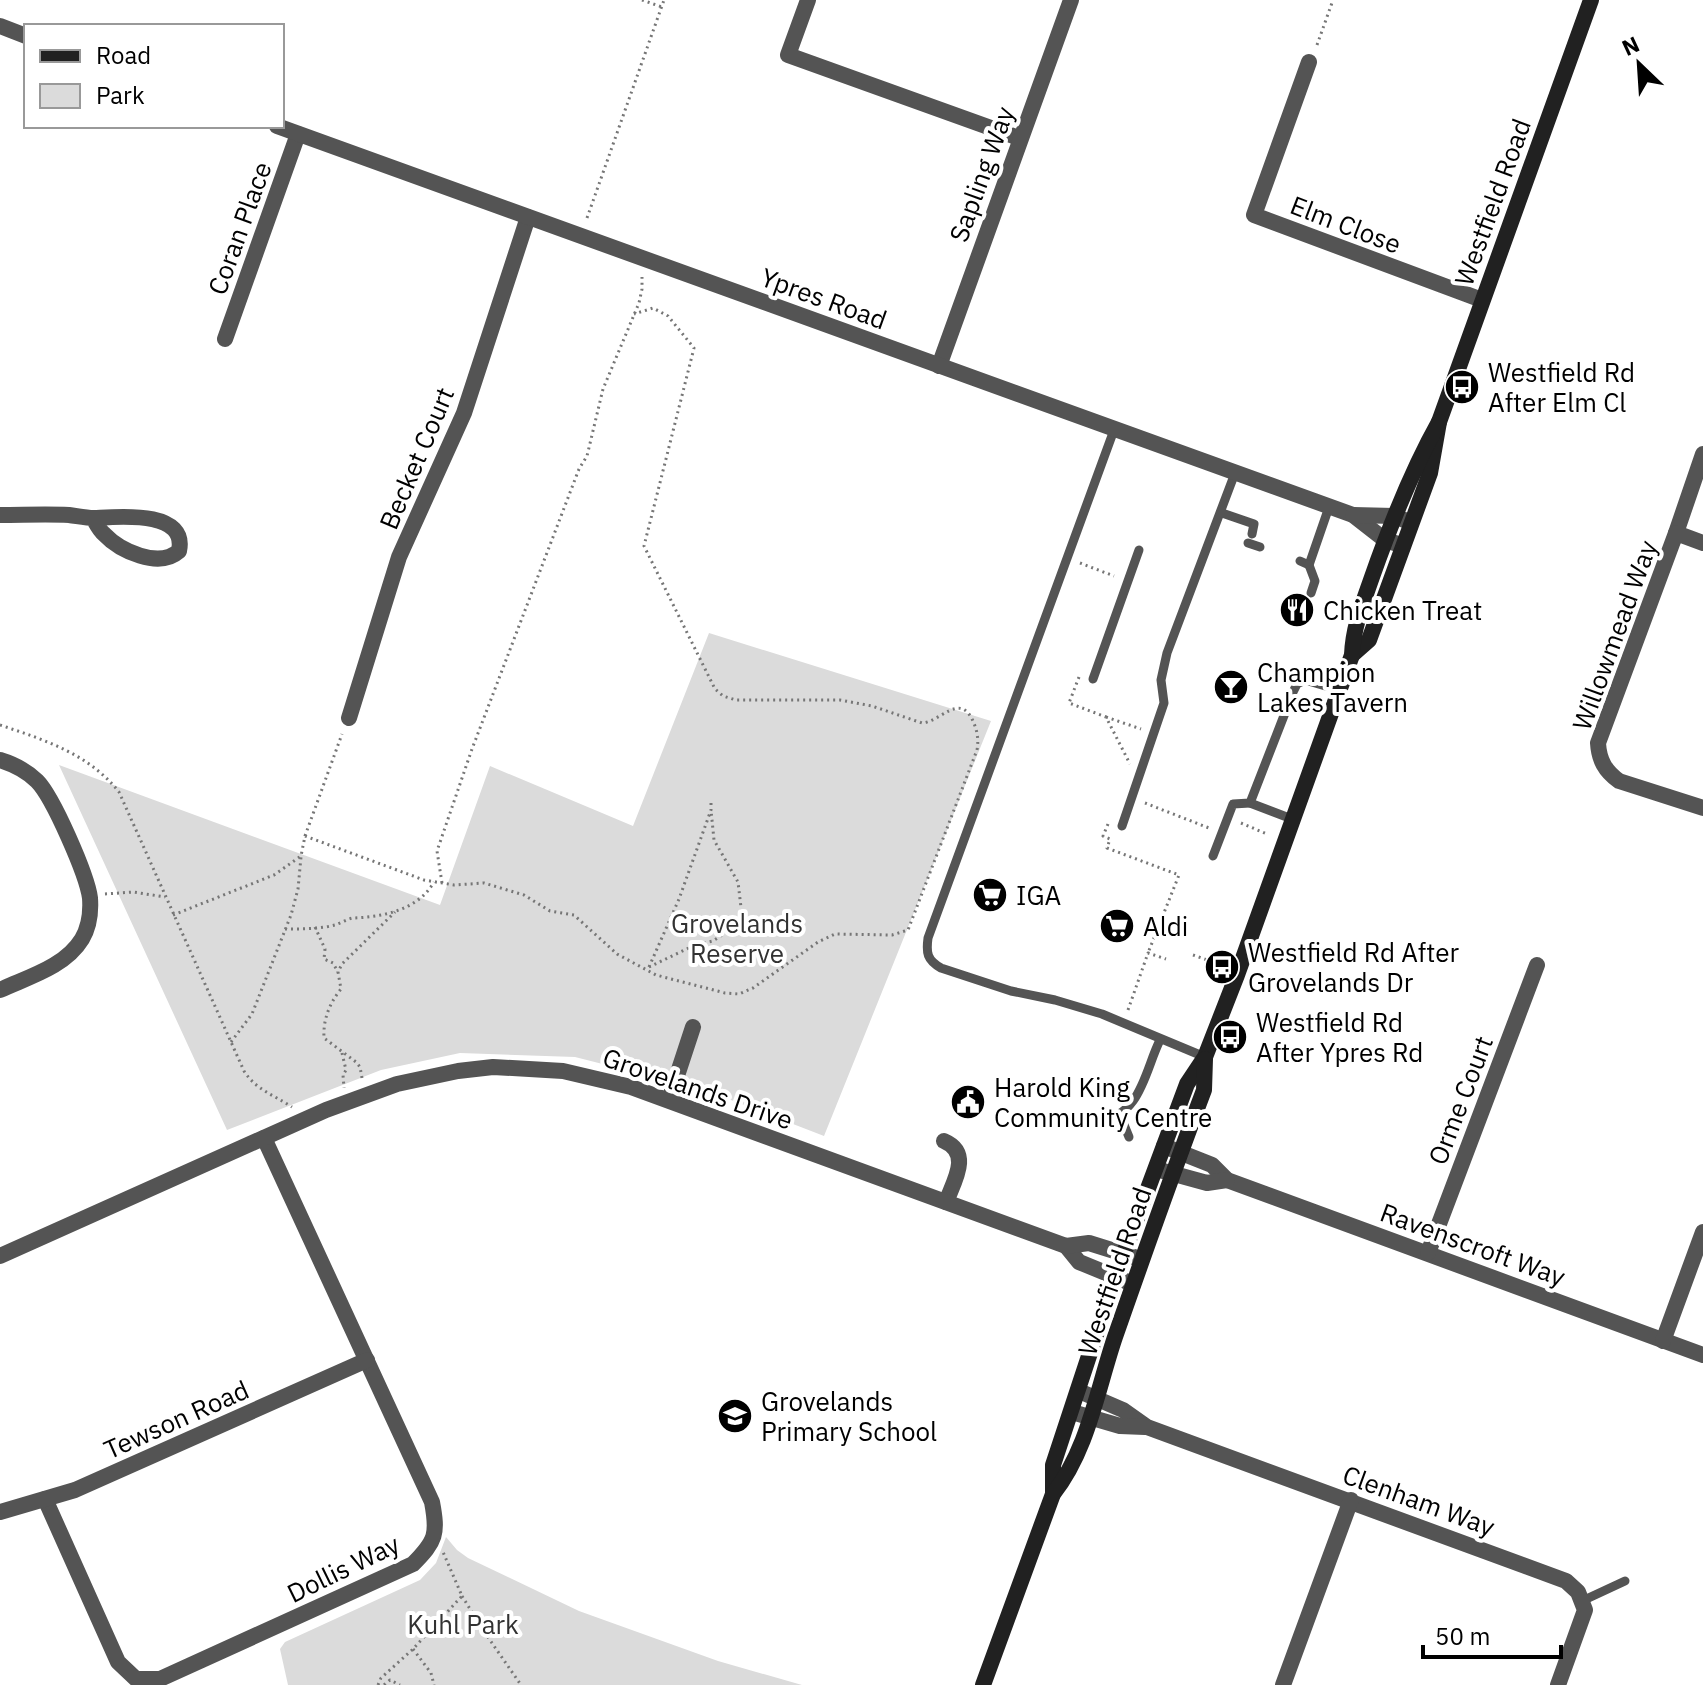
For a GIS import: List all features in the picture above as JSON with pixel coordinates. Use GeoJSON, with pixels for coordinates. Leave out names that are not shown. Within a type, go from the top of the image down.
{"type":"FeatureCollection","features":[{"type":"Feature","properties":{"kind":"main road","name":"Westfield Road"},"geometry":{"type":"LineString","coordinates":[[1352,655],[1369,640],[1430,473],[1439,422],[1591,0]]}},
{"type":"Feature","properties":{"kind":"main road","name":"Westfield Road"},"geometry":{"type":"LineString","coordinates":[[1053,1494],[1053,1465],[1115,1277],[1187,1084],[1205,1057],[1352,655],[1353,633],[1394,516],[1413,468],[1439,422]]}},
{"type":"Feature","properties":{"kind":"main road","name":"Westfield Road"},"geometry":{"type":"LineString","coordinates":[[983,1685],[1053,1494],[1070,1472],[1097,1397],[1142,1260],[1204,1090],[1205,1057]]}},
{"type":"Feature","properties":{"kind":"street"},"geometry":{"type":"LineString","coordinates":[[808,0],[788,55],[1019,138]]}},
{"type":"Feature","properties":{"kind":"street","name":"Sapling Way"},"geometry":{"type":"LineString","coordinates":[[939,366],[1071,0]]}},
{"type":"Feature","properties":{"kind":"street"},"geometry":{"type":"LineString","coordinates":[[0,26],[24,35]]}},
{"type":"Feature","properties":{"kind":"street","name":"Elm Close"},"geometry":{"type":"LineString","coordinates":[[1309,62],[1254,215],[1482,300]]}},
{"type":"Feature","properties":{"kind":"street","name":"Ypres Road"},"geometry":{"type":"LineString","coordinates":[[282,128],[1329,507],[1353,515],[1394,516],[1411,522]]}},
{"type":"Feature","properties":{"kind":"street","name":"Coran Place"},"geometry":{"type":"LineString","coordinates":[[225,339],[298,134]]}},
{"type":"Feature","properties":{"kind":"street","name":"Becket Court"},"geometry":{"type":"LineString","coordinates":[[349,718],[399,557],[464,413],[528,217]]}},
{"type":"Feature","properties":{"kind":"street"},"geometry":{"type":"LineString","coordinates":[[1676,533],[1703,454]]}},
{"type":"Feature","properties":{"kind":"street"},"geometry":{"type":"LineString","coordinates":[[0,515],[93,518],[128,515],[152,519],[174,531],[180,539],[179,551],[163,559],[143,556],[103,534],[93,518]]}},
{"type":"Feature","properties":{"kind":"street","name":"Ypres Road"},"geometry":{"type":"LineString","coordinates":[[1353,515],[1385,540],[1402,546]]}},
{"type":"Feature","properties":{"kind":"street","name":"Willowmead Way"},"geometry":{"type":"LineString","coordinates":[[1703,543],[1676,533],[1598,743],[1599,756],[1605,769],[1619,781],[1703,808]]}},
{"type":"Feature","properties":{"kind":"street"},"geometry":{"type":"LineString","coordinates":[[0,760],[26,772],[45,791],[77,858],[90,904],[88,926],[70,954],[56,964],[0,990]]}},
{"type":"Feature","properties":{"kind":"street","name":"Orme Court"},"geometry":{"type":"LineString","coordinates":[[1428,1253],[1537,965]]}},
{"type":"Feature","properties":{"kind":"street"},"geometry":{"type":"LineString","coordinates":[[669,1100],[693,1027]]}},
{"type":"Feature","properties":{"kind":"street","name":"Grovelands Drive"},"geometry":{"type":"LineString","coordinates":[[0,1256],[364,1095],[397,1084],[469,1069],[528,1068],[600,1078],[669,1100],[1066,1246],[1089,1243],[1142,1260]]}},
{"type":"Feature","properties":{"kind":"street","name":"Dollis Way"},"geometry":{"type":"LineString","coordinates":[[45,1499],[118,1662],[136,1679],[160,1679],[413,1564],[431,1546],[437,1528],[432,1502],[264,1138]]}},
{"type":"Feature","properties":{"kind":"street"},"geometry":{"type":"LineString","coordinates":[[944,1141],[952,1145],[960,1157],[946,1202]]}},
{"type":"Feature","properties":{"kind":"street","name":"Ravenscroft Way"},"geometry":{"type":"LineString","coordinates":[[1164,1146],[1212,1165],[1227,1180],[1703,1355]]}},
{"type":"Feature","properties":{"kind":"street","name":"Ravenscroft Way"},"geometry":{"type":"LineString","coordinates":[[1156,1169],[1207,1183],[1227,1180]]}},
{"type":"Feature","properties":{"kind":"street"},"geometry":{"type":"LineString","coordinates":[[1663,1341],[1703,1232]]}},
{"type":"Feature","properties":{"kind":"street","name":"Grovelands Drive"},"geometry":{"type":"LineString","coordinates":[[1066,1246],[1079,1262],[1134,1284]]}},
{"type":"Feature","properties":{"kind":"street","name":"Tewson Road"},"geometry":{"type":"LineString","coordinates":[[0,1512],[75,1490],[367,1360]]}},
{"type":"Feature","properties":{"kind":"street","name":"Clenham Way"},"geometry":{"type":"LineString","coordinates":[[1079,1391],[1097,1397],[1147,1427],[1562,1579],[1576,1589],[1582,1601]]}},
{"type":"Feature","properties":{"kind":"street","name":"Clenham Way"},"geometry":{"type":"LineString","coordinates":[[1072,1412],[1120,1426],[1147,1427]]}},
{"type":"Feature","properties":{"kind":"street"},"geometry":{"type":"LineString","coordinates":[[1283,1685],[1351,1500]]}},
{"type":"Feature","properties":{"kind":"street"},"geometry":{"type":"LineString","coordinates":[[1558,1685],[1584,1617],[1582,1601]]}},
{"type":"Feature","properties":{"kind":"lane"},"geometry":{"type":"LineString","coordinates":[[1114,430],[926,950],[931,962],[941,968],[1011,991],[1102,1014],[1205,1057]]}},
{"type":"Feature","properties":{"kind":"lane"},"geometry":{"type":"LineString","coordinates":[[1122,826],[1164,703],[1161,680],[1167,653],[1235,473]]}},
{"type":"Feature","properties":{"kind":"lane"},"geometry":{"type":"LineString","coordinates":[[1311,593],[1315,581],[1304,563],[1329,507]]}},
{"type":"Feature","properties":{"kind":"lane"},"geometry":{"type":"LineString","coordinates":[[1222,513],[1254,524],[1250,538],[1260,547]]}},
{"type":"Feature","properties":{"kind":"lane"},"geometry":{"type":"LineString","coordinates":[[1093,679],[1139,550]]}},
{"type":"Feature","properties":{"kind":"lane"},"geometry":{"type":"LineString","coordinates":[[1292,694],[1297,684],[1305,680],[1339,690]]}},
{"type":"Feature","properties":{"kind":"lane"},"geometry":{"type":"LineString","coordinates":[[1250,803],[1285,713]]}},
{"type":"Feature","properties":{"kind":"lane"},"geometry":{"type":"LineString","coordinates":[[1213,856],[1233,804],[1244,801],[1292,819]]}},
{"type":"Feature","properties":{"kind":"lane"},"geometry":{"type":"LineString","coordinates":[[1100,1120],[1120,1115],[1136,1098],[1160,1040]]}},
{"type":"Feature","properties":{"kind":"lane"},"geometry":{"type":"LineString","coordinates":[[1120,1115],[1129,1137]]}},
{"type":"Feature","properties":{"kind":"lane"},"geometry":{"type":"LineString","coordinates":[[1582,1601],[1625,1581]]}},
{"type":"Feature","properties":{"kind":"path"},"geometry":{"type":"LineString","coordinates":[[642,0],[662,7]]}},
{"type":"Feature","properties":{"kind":"path"},"geometry":{"type":"LineString","coordinates":[[586,222],[664,0]]}},
{"type":"Feature","properties":{"kind":"path"},"geometry":{"type":"LineString","coordinates":[[1309,62],[1333,0]]}},
{"type":"Feature","properties":{"kind":"path"},"geometry":{"type":"LineString","coordinates":[[442,883],[437,851],[538,573],[587,456],[603,389],[642,289],[642,271]]}},
{"type":"Feature","properties":{"kind":"path"},"geometry":{"type":"LineString","coordinates":[[305,836],[434,882],[454,885],[484,883],[524,895],[550,911],[574,915],[617,954],[648,969],[725,993],[739,994],[753,988],[827,937],[848,933],[892,935],[908,930],[979,742],[970,716],[960,707],[922,723],[872,706],[840,700],[736,700],[723,696],[715,689],[644,546],[694,348],[663,312],[653,308],[634,314]]}},
{"type":"Feature","properties":{"kind":"path"},"geometry":{"type":"LineString","coordinates":[[1086,565],[1089,559]]}},
{"type":"Feature","properties":{"kind":"path"},"geometry":{"type":"LineString","coordinates":[[1077,562],[1114,576],[1115,569]]}},
{"type":"Feature","properties":{"kind":"path"},"geometry":{"type":"LineString","coordinates":[[1079,675],[1069,703],[1141,729]]}},
{"type":"Feature","properties":{"kind":"path"},"geometry":{"type":"LineString","coordinates":[[1106,717],[1130,764]]}},
{"type":"Feature","properties":{"kind":"path"},"geometry":{"type":"LineString","coordinates":[[231,1042],[252,1014],[295,903],[305,836],[331,758],[349,718]]}},
{"type":"Feature","properties":{"kind":"path"},"geometry":{"type":"LineString","coordinates":[[0,725],[62,747],[91,764],[119,792],[251,1082],[295,1109]]}},
{"type":"Feature","properties":{"kind":"path"},"geometry":{"type":"LineString","coordinates":[[1126,774],[1133,753]]}},
{"type":"Feature","properties":{"kind":"path"},"geometry":{"type":"LineString","coordinates":[[648,969],[695,945],[713,941],[739,924],[742,916],[738,882],[714,840],[711,801]]}},
{"type":"Feature","properties":{"kind":"path"},"geometry":{"type":"LineString","coordinates":[[1140,801],[1209,828]]}},
{"type":"Feature","properties":{"kind":"path"},"geometry":{"type":"LineString","coordinates":[[648,969],[679,899],[711,810]]}},
{"type":"Feature","properties":{"kind":"path"},"geometry":{"type":"LineString","coordinates":[[1109,822],[1103,836],[1110,839],[1107,848],[1122,853],[1121,856],[1179,875],[1128,1010]]}},
{"type":"Feature","properties":{"kind":"path"},"geometry":{"type":"LineString","coordinates":[[1238,822],[1267,834]]}},
{"type":"Feature","properties":{"kind":"path"},"geometry":{"type":"LineString","coordinates":[[173,915],[274,875],[301,856]]}},
{"type":"Feature","properties":{"kind":"path"},"geometry":{"type":"LineString","coordinates":[[285,929],[315,927],[395,912],[421,900],[434,882]]}},
{"type":"Feature","properties":{"kind":"path"},"geometry":{"type":"LineString","coordinates":[[90,904],[116,892],[165,897]]}},
{"type":"Feature","properties":{"kind":"path"},"geometry":{"type":"LineString","coordinates":[[338,972],[347,956],[395,912]]}},
{"type":"Feature","properties":{"kind":"path"},"geometry":{"type":"LineString","coordinates":[[315,927],[325,949],[324,959],[333,963],[341,989],[328,1011],[324,1038],[360,1067],[362,1081]]}},
{"type":"Feature","properties":{"kind":"path"},"geometry":{"type":"LineString","coordinates":[[1148,953],[1166,959]]}},
{"type":"Feature","properties":{"kind":"path"},"geometry":{"type":"LineString","coordinates":[[1193,955],[1213,962]]}},
{"type":"Feature","properties":{"kind":"path"},"geometry":{"type":"LineString","coordinates":[[342,1053],[346,1070],[343,1075],[344,1088]]}},
{"type":"Feature","properties":{"kind":"path"},"geometry":{"type":"LineString","coordinates":[[439,1548],[446,1554],[462,1596],[521,1685]]}},
{"type":"Feature","properties":{"kind":"path"},"geometry":{"type":"LineString","coordinates":[[378,1685],[384,1675],[462,1596]]}},
{"type":"Feature","properties":{"kind":"path"},"geometry":{"type":"LineString","coordinates":[[413,1649],[431,1673],[434,1685]]}},
{"type":"Feature","properties":{"kind":"path"},"geometry":{"type":"LineString","coordinates":[[384,1675],[400,1685]]}},
{"type":"Feature","properties":{"kind":"path"},"geometry":{"type":"LineString","coordinates":[[384,1685],[390,1680]]}},
{"type":"Feature","properties":{"kind":"green space","name":"Grovelands Reserve"},"geometry":{"type":"Polygon","coordinates":[[[709,633],[991,721],[824,1136],[705,1090],[575,1057],[460,1053],[381,1070],[227,1130],[59,765],[440,905],[490,766],[633,826],[709,633]]]}},
{"type":"Feature","properties":{"kind":"green space","name":"Kuhl Park"},"geometry":{"type":"Polygon","coordinates":[[[446,1537],[468,1558],[579,1611],[718,1661],[802,1685],[288,1685],[280,1649],[285,1642],[420,1580],[436,1563],[446,1537]]]}},
{"type":"Feature","properties":{"kind":"place","name":"Westfield Rd After Elm Cl"},"geometry":{"type":"Point","coordinates":[1462,387]}},
{"type":"Feature","properties":{"kind":"place","name":"Chicken Treat"},"geometry":{"type":"Point","coordinates":[1297,610]}},
{"type":"Feature","properties":{"kind":"place","name":"Champion Lakes Tavern"},"geometry":{"type":"Point","coordinates":[1231,687]}},
{"type":"Feature","properties":{"kind":"place","name":"IGA"},"geometry":{"type":"Point","coordinates":[990,895]}},
{"type":"Feature","properties":{"kind":"place","name":"Aldi"},"geometry":{"type":"Point","coordinates":[1117,926]}},
{"type":"Feature","properties":{"kind":"place","name":"Westfield Rd After Grovelands Dr"},"geometry":{"type":"Point","coordinates":[1222,967]}},
{"type":"Feature","properties":{"kind":"place","name":"Westfield Rd After Ypres Rd"},"geometry":{"type":"Point","coordinates":[1230,1037]}},
{"type":"Feature","properties":{"kind":"place","name":"Harold King Community Centre"},"geometry":{"type":"Point","coordinates":[968,1102]}},
{"type":"Feature","properties":{"kind":"place","name":"Grovelands Primary School"},"geometry":{"type":"Point","coordinates":[735,1416]}}]}
